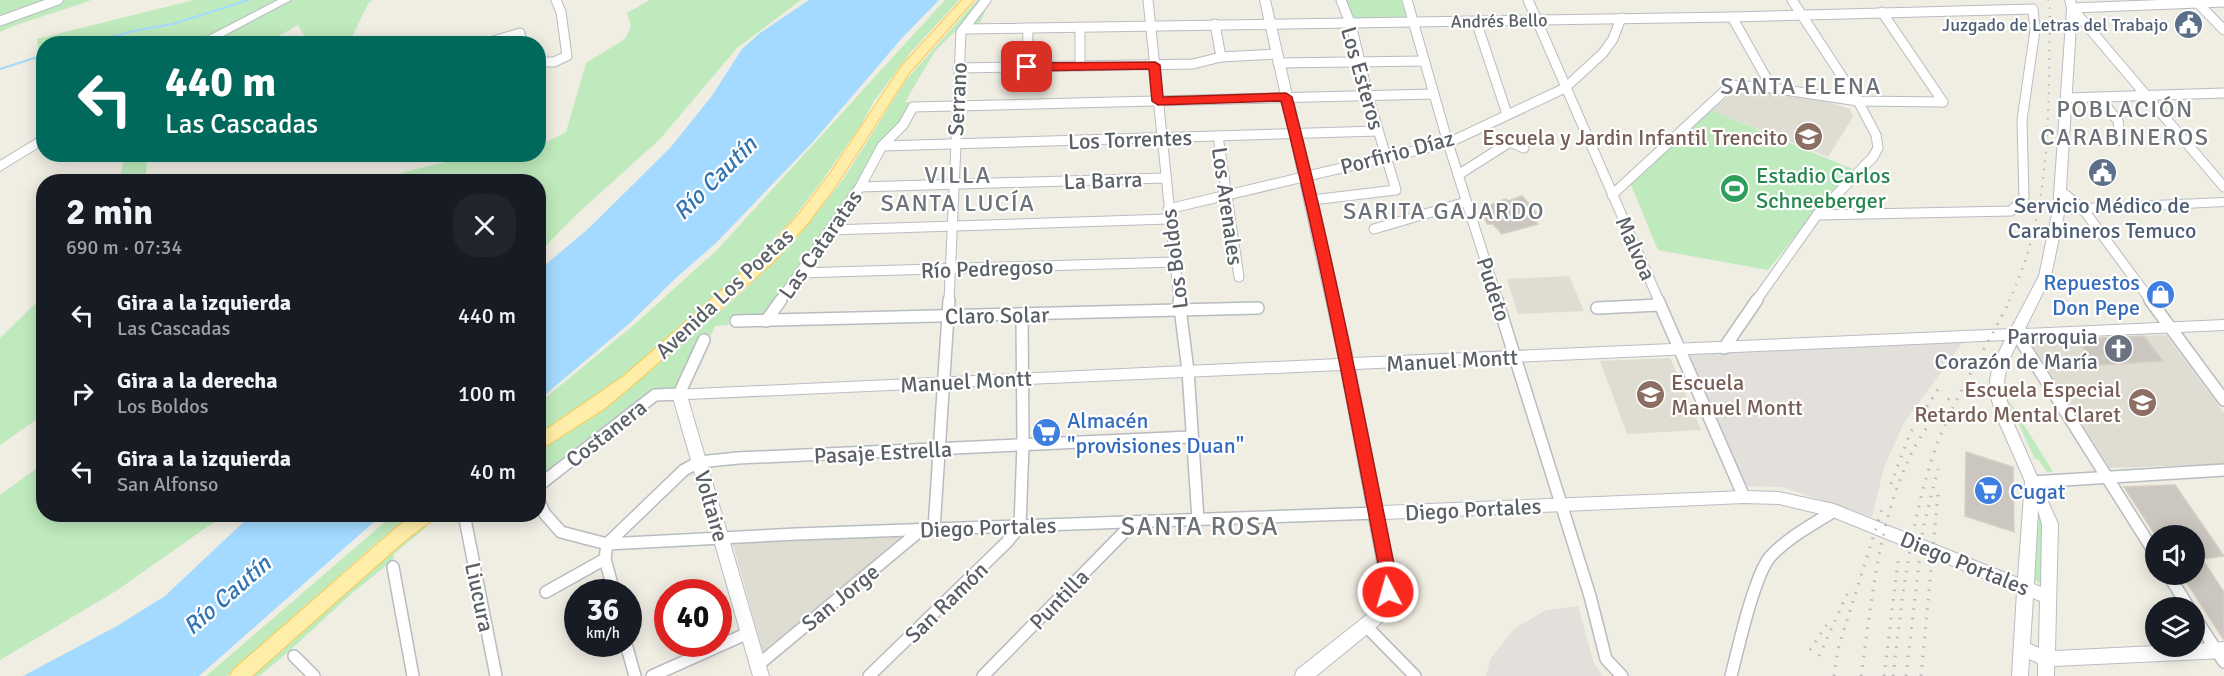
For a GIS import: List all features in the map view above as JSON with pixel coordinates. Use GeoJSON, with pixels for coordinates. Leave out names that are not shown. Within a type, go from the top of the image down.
{"type":"FeatureCollection","features":[{"type":"Feature","properties":{"kind":"main road","name":"Avenida Los Poetas"},"geometry":{"type":"LineString","coordinates":[[546,438],[629,380],[766,259],[804,218],[834,178],[905,70],[968,0]]}},
{"type":"Feature","properties":{"kind":"main road"},"geometry":{"type":"LineString","coordinates":[[239,676],[417,522]]}},
{"type":"Feature","properties":{"kind":"street"},"geometry":{"type":"LineString","coordinates":[[0,21],[58,0]]}},
{"type":"Feature","properties":{"kind":"street"},"geometry":{"type":"LineString","coordinates":[[214,36],[286,0]]}},
{"type":"Feature","properties":{"kind":"street"},"geometry":{"type":"LineString","coordinates":[[546,62],[554,62],[567,56],[561,12],[556,0]]}},
{"type":"Feature","properties":{"kind":"street","name":"Serrano"},"geometry":{"type":"LineString","coordinates":[[928,529],[939,449],[948,316],[961,32],[966,29],[986,0]]}},
{"type":"Feature","properties":{"kind":"street","name":"Los Boldos"},"geometry":{"type":"LineString","coordinates":[[1148,0],[1174,262],[1188,371],[1198,519]]}},
{"type":"Feature","properties":{"kind":"street"},"geometry":{"type":"LineString","coordinates":[[1265,0],[1347,364],[1388,574],[1388,592],[1380,612],[1366,626],[1303,676]]}},
{"type":"Feature","properties":{"kind":"street","name":"Los Esteros"},"geometry":{"type":"LineString","coordinates":[[1311,201],[1396,190],[1368,96],[1352,28],[1341,0]]}},
{"type":"Feature","properties":{"kind":"street","name":"Pudeto"},"geometry":{"type":"LineString","coordinates":[[1407,0],[1466,202],[1562,505],[1606,659],[1622,676]]}},
{"type":"Feature","properties":{"kind":"street","name":"Malvoa"},"geometry":{"type":"LineString","coordinates":[[1528,0],[1744,497]]}},
{"type":"Feature","properties":{"kind":"street"},"geometry":{"type":"LineString","coordinates":[[1724,348],[1777,269],[1817,215],[1873,157],[1878,148],[1876,135],[1858,101],[1792,0]]}},
{"type":"Feature","properties":{"kind":"street"},"geometry":{"type":"LineString","coordinates":[[2196,2],[2224,30]]}},
{"type":"Feature","properties":{"kind":"street"},"geometry":{"type":"LineString","coordinates":[[2071,4],[2224,2]]}},
{"type":"Feature","properties":{"kind":"street"},"geometry":{"type":"LineString","coordinates":[[2071,4],[2224,187]]}},
{"type":"Feature","properties":{"kind":"street"},"geometry":{"type":"LineString","coordinates":[[2046,676],[2050,524],[2044,503],[2032,482],[2005,418],[1996,386],[1997,370],[2045,276],[2059,210],[2068,98],[2071,4]]}},
{"type":"Feature","properties":{"kind":"street","name":"Andrés Bello"},"geometry":{"type":"LineString","coordinates":[[966,29],[1732,17],[2033,9],[2035,30],[2022,120],[2024,198],[2011,211],[1817,215]]}},
{"type":"Feature","properties":{"kind":"street"},"geometry":{"type":"LineString","coordinates":[[1612,195],[1731,85],[1772,88],[1858,101],[1943,102],[1882,12]]}},
{"type":"Feature","properties":{"kind":"street"},"geometry":{"type":"LineString","coordinates":[[1732,17],[1772,88]]}},
{"type":"Feature","properties":{"kind":"street","name":"Porfirio Díaz"},"geometry":{"type":"LineString","coordinates":[[830,230],[1169,214],[1226,195],[1448,143],[1565,88],[1602,53],[1613,39],[1621,18]]}},
{"type":"Feature","properties":{"kind":"street"},"geometry":{"type":"LineString","coordinates":[[1476,21],[1507,114]]}},
{"type":"Feature","properties":{"kind":"street"},"geometry":{"type":"LineString","coordinates":[[1215,24],[1221,57]]}},
{"type":"Feature","properties":{"kind":"street"},"geometry":{"type":"LineString","coordinates":[[1080,27],[1080,66]]}},
{"type":"Feature","properties":{"kind":"street"},"geometry":{"type":"LineString","coordinates":[[1027,67],[1028,28]]}},
{"type":"Feature","properties":{"kind":"street"},"geometry":{"type":"LineString","coordinates":[[509,36],[519,33],[522,36]]}},
{"type":"Feature","properties":{"kind":"street"},"geometry":{"type":"LineString","coordinates":[[958,68],[1192,64],[1221,57],[1360,62],[1424,61]]}},
{"type":"Feature","properties":{"kind":"street"},"geometry":{"type":"LineString","coordinates":[[2068,98],[2224,93]]}},
{"type":"Feature","properties":{"kind":"street"},"geometry":{"type":"LineString","coordinates":[[957,105],[1434,94]]}},
{"type":"Feature","properties":{"kind":"street"},"geometry":{"type":"LineString","coordinates":[[2099,97],[2118,121],[2121,141]]}},
{"type":"Feature","properties":{"kind":"street","name":"Las Cataratas"},"geometry":{"type":"LineString","coordinates":[[766,321],[860,187],[882,146],[903,125],[913,107],[957,105]]}},
{"type":"Feature","properties":{"kind":"street","name":"Los Torrentes"},"geometry":{"type":"LineString","coordinates":[[882,146],[1378,131]]}},
{"type":"Feature","properties":{"kind":"street","name":"Los Arenales"},"geometry":{"type":"LineString","coordinates":[[1218,136],[1239,277]]}},
{"type":"Feature","properties":{"kind":"street"},"geometry":{"type":"LineString","coordinates":[[1458,175],[1510,142],[1524,148]]}},
{"type":"Feature","properties":{"kind":"street"},"geometry":{"type":"LineString","coordinates":[[0,167],[36,143]]}},
{"type":"Feature","properties":{"kind":"street","name":"La Barra"},"geometry":{"type":"LineString","coordinates":[[860,187],[1166,178]]}},
{"type":"Feature","properties":{"kind":"street"},"geometry":{"type":"LineString","coordinates":[[2061,192],[2083,209],[2224,400]]}},
{"type":"Feature","properties":{"kind":"street"},"geometry":{"type":"LineString","coordinates":[[1374,229],[1466,202]]}},
{"type":"Feature","properties":{"kind":"street"},"geometry":{"type":"LineString","coordinates":[[2059,210],[2224,202]]}},
{"type":"Feature","properties":{"kind":"street","name":"Río Pedregoso"},"geometry":{"type":"LineString","coordinates":[[800,273],[1174,262]]}},
{"type":"Feature","properties":{"kind":"street"},"geometry":{"type":"LineString","coordinates":[[1597,308],[1660,305]]}},
{"type":"Feature","properties":{"kind":"street","name":"Claro Solar"},"geometry":{"type":"LineString","coordinates":[[736,321],[1258,308]]}},
{"type":"Feature","properties":{"kind":"street"},"geometry":{"type":"LineString","coordinates":[[1020,526],[1023,445],[1022,314]]}},
{"type":"Feature","properties":{"kind":"street","name":"Manuel Montt"},"geometry":{"type":"LineString","coordinates":[[680,394],[2224,324]]}},
{"type":"Feature","properties":{"kind":"street"},"geometry":{"type":"LineString","coordinates":[[2016,333],[2145,538]]}},
{"type":"Feature","properties":{"kind":"street"},"geometry":{"type":"LineString","coordinates":[[680,394],[704,340]]}},
{"type":"Feature","properties":{"kind":"street","name":"Voltaire"},"geometry":{"type":"LineString","coordinates":[[680,394],[759,670]]}},
{"type":"Feature","properties":{"kind":"street","name":"Costanera"},"geometry":{"type":"LineString","coordinates":[[546,480],[655,395],[680,394]]}},
{"type":"Feature","properties":{"kind":"street","name":"Pasaje Estrella"},"geometry":{"type":"LineString","coordinates":[[699,462],[1191,436]]}},
{"type":"Feature","properties":{"kind":"street"},"geometry":{"type":"LineString","coordinates":[[610,579],[605,559],[606,544],[684,470],[699,462]]}},
{"type":"Feature","properties":{"kind":"street"},"geometry":{"type":"LineString","coordinates":[[2032,482],[2224,470]]}},
{"type":"Feature","properties":{"kind":"street"},"geometry":{"type":"LineString","coordinates":[[2020,676],[2032,482]]}},
{"type":"Feature","properties":{"kind":"street","name":"Diego Portales"},"geometry":{"type":"LineString","coordinates":[[546,515],[561,532],[606,544],[721,537],[1744,497],[1779,498],[1834,511],[2048,597]]}},
{"type":"Feature","properties":{"kind":"street"},"geometry":{"type":"LineString","coordinates":[[1731,676],[1753,595],[1769,558],[1807,528],[1834,511]]}},
{"type":"Feature","properties":{"kind":"street","name":"Liucura"},"geometry":{"type":"LineString","coordinates":[[465,522],[496,676]]}},
{"type":"Feature","properties":{"kind":"street","name":"Puntilla"},"geometry":{"type":"LineString","coordinates":[[983,676],[1134,522]]}},
{"type":"Feature","properties":{"kind":"street","name":"San Ramón"},"geometry":{"type":"LineString","coordinates":[[869,676],[999,550],[1020,526]]}},
{"type":"Feature","properties":{"kind":"street","name":"San Jorge"},"geometry":{"type":"LineString","coordinates":[[759,670],[928,529]]}},
{"type":"Feature","properties":{"kind":"street"},"geometry":{"type":"LineString","coordinates":[[546,592],[605,559]]}},
{"type":"Feature","properties":{"kind":"street"},"geometry":{"type":"LineString","coordinates":[[393,567],[413,676]]}},
{"type":"Feature","properties":{"kind":"street"},"geometry":{"type":"LineString","coordinates":[[1366,626],[1415,676]]}},
{"type":"Feature","properties":{"kind":"street"},"geometry":{"type":"LineString","coordinates":[[2205,631],[2221,654]]}},
{"type":"Feature","properties":{"kind":"street"},"geometry":{"type":"LineString","coordinates":[[652,676],[748,633]]}},
{"type":"Feature","properties":{"kind":"street"},"geometry":{"type":"LineString","coordinates":[[2022,649],[2048,658],[2221,654]]}},
{"type":"Feature","properties":{"kind":"street"},"geometry":{"type":"LineString","coordinates":[[294,656],[314,676]]}},
{"type":"Feature","properties":{"kind":"street"},"geometry":{"type":"LineString","coordinates":[[630,657],[635,676]]}},
{"type":"Feature","properties":{"kind":"shaded area","name":"Escuela y Jardin Infantil Trencito"},"geometry":{"type":"Polygon","coordinates":[[[1738,89],[1776,91],[1828,102],[1850,109],[1853,117],[1828,157],[1711,110],[1738,89]]]}},
{"type":"Feature","properties":{"kind":"shaded area"},"geometry":{"type":"Polygon","coordinates":[[[1569,276],[1584,311],[1518,314],[1507,279],[1569,276]]]}},
{"type":"Feature","properties":{"kind":"shaded area","name":"Escuela Especial Retardo Mental Claret"},"geometry":{"type":"Polygon","coordinates":[[[2166,335],[2224,413],[2224,464],[2110,468],[2028,339],[2166,335]]]}},
{"type":"Feature","properties":{"kind":"shaded area"},"geometry":{"type":"Polygon","coordinates":[[[1963,342],[1904,423],[1884,467],[1872,517],[1781,487],[1744,486],[1689,353],[1963,342]]]}},
{"type":"Feature","properties":{"kind":"shaded area","name":"Escuela Manuel Montt"},"geometry":{"type":"Polygon","coordinates":[[[1670,358],[1701,430],[1627,434],[1600,361],[1670,358]]]}},
{"type":"Feature","properties":{"kind":"shaded area"},"geometry":{"type":"Polygon","coordinates":[[[903,535],[764,655],[732,541],[903,535]]]}},
{"type":"Feature","properties":{"kind":"shaded area"},"geometry":{"type":"Polygon","coordinates":[[[1578,606],[1594,663],[1603,676],[1486,676],[1491,658],[1514,629],[1546,610],[1578,606]]]}},
{"type":"Feature","properties":{"kind":"green space"},"geometry":{"type":"Polygon","coordinates":[[[0,0],[91,0],[0,32],[0,0]]]}},
{"type":"Feature","properties":{"kind":"green space"},"geometry":{"type":"Polygon","coordinates":[[[194,0],[373,0],[368,4],[352,36],[304,36],[298,25],[279,36],[49,36],[194,0]]]}},
{"type":"Feature","properties":{"kind":"green space"},"geometry":{"type":"Polygon","coordinates":[[[650,0],[801,0],[737,48],[660,139],[576,215],[546,246],[546,174],[400,174],[446,162],[546,162],[546,142],[566,132],[586,63],[625,39],[631,26],[627,13],[650,0]]]}},
{"type":"Feature","properties":{"kind":"green space"},"geometry":{"type":"Polygon","coordinates":[[[945,0],[959,0],[911,52],[874,101],[861,125],[821,182],[791,221],[679,332],[631,374],[546,429],[546,397],[635,324],[718,249],[945,0]]]}},
{"type":"Feature","properties":{"kind":"green space"},"geometry":{"type":"Polygon","coordinates":[[[977,0],[990,0],[980,23],[967,24],[958,33],[954,32],[935,51],[905,102],[913,103],[796,273],[761,319],[729,319],[728,325],[715,326],[711,335],[701,334],[678,386],[546,478],[546,446],[631,387],[742,292],[796,239],[844,178],[906,80],[977,0]]]}},
{"type":"Feature","properties":{"kind":"green space"},"geometry":{"type":"Polygon","coordinates":[[[1344,0],[1401,0],[1407,19],[1349,20],[1344,0]]]}},
{"type":"Feature","properties":{"kind":"green space","name":"Estadio Carlos Schneeberger"},"geometry":{"type":"Polygon","coordinates":[[[1711,110],[1855,170],[1811,216],[1768,270],[1658,250],[1631,185],[1711,110]]]}},
{"type":"Feature","properties":{"kind":"green space"},"geometry":{"type":"Polygon","coordinates":[[[123,162],[147,162],[146,174],[121,174],[123,162]]]}},
{"type":"Feature","properties":{"kind":"green space"},"geometry":{"type":"Polygon","coordinates":[[[36,303],[36,420],[0,445],[0,338],[36,303]]]}},
{"type":"Feature","properties":{"kind":"green space"},"geometry":{"type":"Polygon","coordinates":[[[2008,401],[2053,472],[2047,472],[2038,459],[2035,459],[2008,401]]]}},
{"type":"Feature","properties":{"kind":"green space"},"geometry":{"type":"Polygon","coordinates":[[[36,469],[36,522],[214,522],[116,591],[0,660],[0,495],[36,469]]]}},
{"type":"Feature","properties":{"kind":"green space"},"geometry":{"type":"Polygon","coordinates":[[[2036,502],[2042,502],[2044,583],[2040,584],[2034,579],[2036,502]]]}},
{"type":"Feature","properties":{"kind":"green space"},"geometry":{"type":"Polygon","coordinates":[[[385,522],[402,522],[227,676],[206,676],[385,522]]]}},
{"type":"Feature","properties":{"kind":"green space"},"geometry":{"type":"Polygon","coordinates":[[[428,522],[424,529],[394,554],[393,560],[350,595],[286,654],[259,676],[252,676],[389,552],[428,522]]]}},
{"type":"Feature","properties":{"kind":"water","name":"Río Cautín"},"geometry":{"type":"Polygon","coordinates":[[[809,0],[939,0],[903,37],[812,143],[716,243],[631,322],[546,394],[546,264],[588,229],[670,148],[711,97],[742,49],[760,33],[809,0]]]}},
{"type":"Feature","properties":{"kind":"water","name":"Río Cautín"},"geometry":{"type":"Polygon","coordinates":[[[244,522],[374,522],[199,676],[23,676],[117,626],[165,596],[244,522]]]}},
{"type":"Feature","properties":{"kind":"building"},"geometry":{"type":"Polygon","coordinates":[[[1522,196],[1541,218],[1535,220],[1538,224],[1502,234],[1493,224],[1487,224],[1481,209],[1506,199],[1508,201],[1522,196]]]}},
{"type":"Feature","properties":{"kind":"building","name":"Parroquia Corazón de María"},"geometry":{"type":"Polygon","coordinates":[[[2144,336],[2163,361],[2096,365],[2077,339],[2144,336]]]}},
{"type":"Feature","properties":{"kind":"building","name":"Cugat"},"geometry":{"type":"Polygon","coordinates":[[[1966,452],[2013,467],[2014,532],[1965,516],[1966,452]]]}},
{"type":"Feature","properties":{"kind":"building"},"geometry":{"type":"Polygon","coordinates":[[[2175,485],[2203,525],[2149,525],[2124,487],[2175,485]]]}},
{"type":"Feature","properties":{"kind":"building"},"geometry":{"type":"Polygon","coordinates":[[[2205,528],[2224,556],[2205,559],[2205,528]]]}},
{"type":"Feature","properties":{"kind":"building"},"geometry":{"type":"Polygon","coordinates":[[[2205,564],[2224,592],[2224,640],[2205,611],[2205,597],[2196,597],[2188,585],[2205,585],[2205,564]]]}},
{"type":"Feature","properties":{"kind":"waterway"},"geometry":{"type":"LineString","coordinates":[[115,36],[173,24],[248,0]]}},
{"type":"Feature","properties":{"kind":"waterway"},"geometry":{"type":"LineString","coordinates":[[0,69],[36,58]]}},
{"type":"Feature","properties":{"kind":"railway"},"geometry":{"type":"LineString","coordinates":[[2009,301],[2034,230],[2041,194],[2048,121],[2050,9],[2048,0]]}},
{"type":"Feature","properties":{"kind":"railway"},"geometry":{"type":"LineString","coordinates":[[1893,676],[1908,560],[1927,475],[1952,409],[2010,300]]}},
{"type":"Feature","properties":{"kind":"railway"},"geometry":{"type":"LineString","coordinates":[[1891,484],[1910,433],[1942,383]]}},
{"type":"Feature","properties":{"kind":"railway"},"geometry":{"type":"LineString","coordinates":[[1861,676],[1879,556],[1894,497],[1918,441],[1953,393]]}},
{"type":"Feature","properties":{"kind":"railway"},"geometry":{"type":"LineString","coordinates":[[1906,676],[1923,528],[1938,469]]}},
{"type":"Feature","properties":{"kind":"railway"},"geometry":{"type":"LineString","coordinates":[[1921,676],[1938,494]]}},
{"type":"Feature","properties":{"kind":"railway"},"geometry":{"type":"LineString","coordinates":[[1834,676],[1838,649],[1882,509]]}},
{"type":"Feature","properties":{"kind":"railway"},"geometry":{"type":"LineString","coordinates":[[1884,676],[1898,561]]}},
{"type":"Feature","properties":{"kind":"railway"},"geometry":{"type":"LineString","coordinates":[[1819,656],[1849,590]]}},
{"type":"Feature","properties":{"kind":"railway"},"geometry":{"type":"LineString","coordinates":[[1810,650],[1830,620]]}},
{"type":"Feature","properties":{"kind":"place","name":"Juzgado de Letras del Trabajo"},"geometry":{"type":"Point","coordinates":[2189,25]}},
{"type":"Feature","properties":{"kind":"place","name":"Escuela y Jardin Infantil Trencito"},"geometry":{"type":"Point","coordinates":[1809,137]}},
{"type":"Feature","properties":{"kind":"place","name":"Servicio Médico de Carabineros Temuco"},"geometry":{"type":"Point","coordinates":[2102,173]}},
{"type":"Feature","properties":{"kind":"place","name":"Estadio Carlos Schneeberger"},"geometry":{"type":"Point","coordinates":[1735,188]}},
{"type":"Feature","properties":{"kind":"place","name":"Repuestos Don Pepe"},"geometry":{"type":"Point","coordinates":[2161,295]}},
{"type":"Feature","properties":{"kind":"place","name":"Parroquia Corazón de María"},"geometry":{"type":"Point","coordinates":[2119,349]}},
{"type":"Feature","properties":{"kind":"place","name":"Escuela Manuel Montt"},"geometry":{"type":"Point","coordinates":[1650,395]}},
{"type":"Feature","properties":{"kind":"place","name":"Escuela Especial Retardo Mental Claret"},"geometry":{"type":"Point","coordinates":[2142,402]}},
{"type":"Feature","properties":{"kind":"place","name":"Almacén \"provisiones Duan\""},"geometry":{"type":"Point","coordinates":[1046,433]}},
{"type":"Feature","properties":{"kind":"place","name":"Cugat"},"geometry":{"type":"Point","coordinates":[1989,491]}},
{"type":"Feature","properties":{"kind":"district","name":"SANTA ELENA"},"geometry":{"type":"Point","coordinates":[1801,86]}},
{"type":"Feature","properties":{"kind":"district","name":"POBLACIÓN CARABINEROS"},"geometry":{"type":"Point","coordinates":[2125,123]}},
{"type":"Feature","properties":{"kind":"district","name":"VILLA SANTA LUCÍA"},"geometry":{"type":"Point","coordinates":[958,189]}},
{"type":"Feature","properties":{"kind":"district","name":"SARITA GAJARDO"},"geometry":{"type":"Point","coordinates":[1444,211]}},
{"type":"Feature","properties":{"kind":"district","name":"SANTA ROSA"},"geometry":{"type":"Point","coordinates":[1200,526]}},
{"type":"Feature","properties":{"kind":"route"},"geometry":{"type":"LineString","coordinates":[[1027,67],[1155,65],[1158,101],[1286,97],[1306,176],[1347,364],[1388,574],[1388,592]]}}]}
